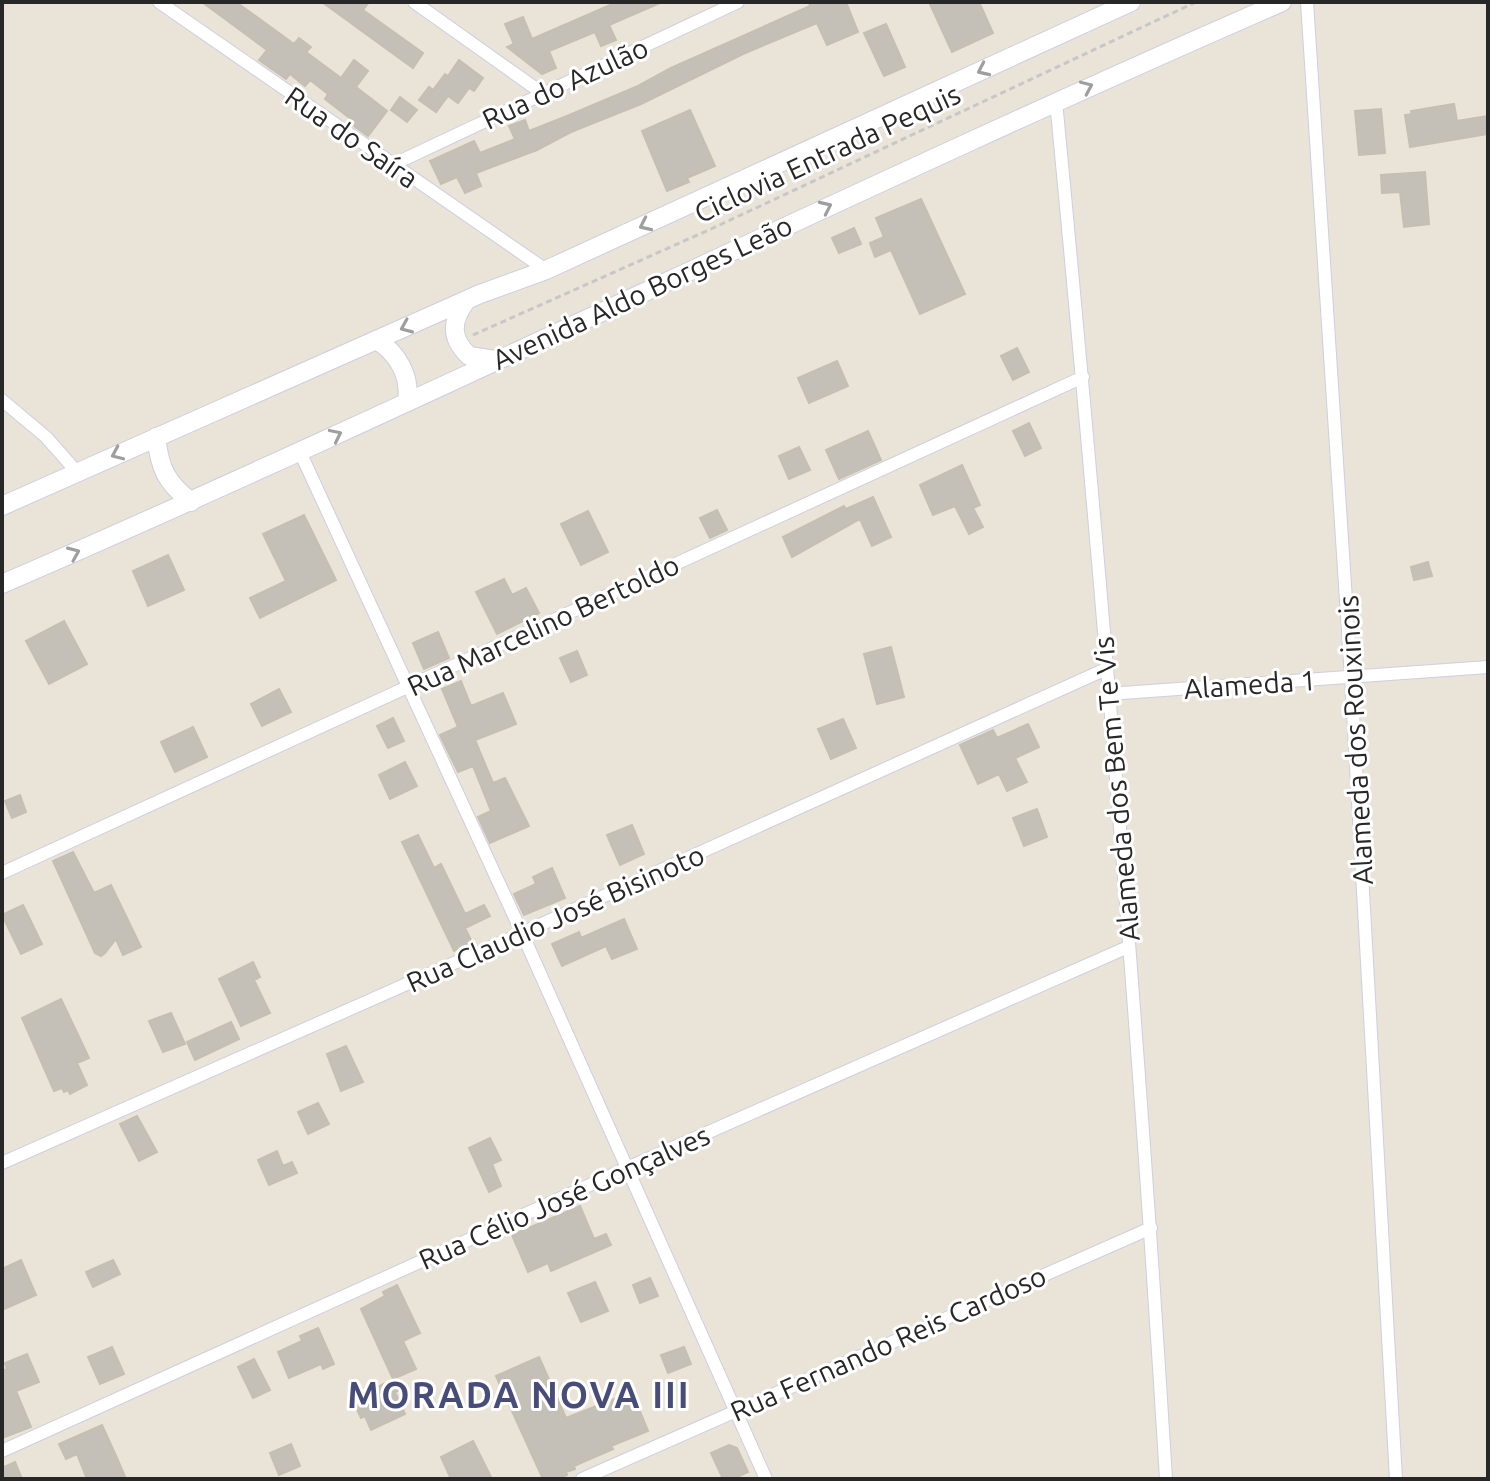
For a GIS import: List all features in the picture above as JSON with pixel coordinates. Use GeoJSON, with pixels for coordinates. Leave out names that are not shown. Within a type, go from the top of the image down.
{"type":"FeatureCollection","features":[{"type":"Feature","properties":{"kind":"street","name":"Rua do Saíra"},"geometry":{"type":"LineString","coordinates":[[159,2],[546,270]]}},
{"type":"Feature","properties":{"kind":"street"},"geometry":{"type":"LineString","coordinates":[[414,2],[542,93]]}},
{"type":"Feature","properties":{"kind":"street","name":"Rua do Azulão"},"geometry":{"type":"LineString","coordinates":[[392,165],[738,2]]}},
{"type":"Feature","properties":{"kind":"street"},"geometry":{"type":"LineString","coordinates":[[2,506],[376,340],[546,270],[1131,2]]}},
{"type":"Feature","properties":{"kind":"street","name":"Avenida Aldo Borges Leão"},"geometry":{"type":"LineString","coordinates":[[2,584],[191,502],[1056,101],[1282,2]]}},
{"type":"Feature","properties":{"kind":"street","name":"Alameda dos Rouxinois"},"geometry":{"type":"LineString","coordinates":[[1307,2],[1351,677],[1396,1479]]}},
{"type":"Feature","properties":{"kind":"street","name":"Alameda dos Bem Te Vis"},"geometry":{"type":"LineString","coordinates":[[1056,101],[1083,377],[1151,1228],[1166,1479]]}},
{"type":"Feature","properties":{"kind":"street"},"geometry":{"type":"LineString","coordinates":[[466,301],[453,325],[455,338],[469,356],[495,360]]}},
{"type":"Feature","properties":{"kind":"street"},"geometry":{"type":"LineString","coordinates":[[376,340],[393,353],[399,364],[409,391],[407,401]]}},
{"type":"Feature","properties":{"kind":"street","name":"Rua Marcelino Bertoldo"},"geometry":{"type":"LineString","coordinates":[[2,873],[1083,377]]}},
{"type":"Feature","properties":{"kind":"street"},"geometry":{"type":"LineString","coordinates":[[2,400],[46,437],[77,472]]}},
{"type":"Feature","properties":{"kind":"street"},"geometry":{"type":"LineString","coordinates":[[156,437],[168,482],[191,502]]}},
{"type":"Feature","properties":{"kind":"street"},"geometry":{"type":"LineString","coordinates":[[300,452],[522,933],[766,1479]]}},
{"type":"Feature","properties":{"kind":"street","name":"Alameda 1"},"geometry":{"type":"LineString","coordinates":[[1108,694],[1488,667]]}},
{"type":"Feature","properties":{"kind":"street","name":"Rua Claudio José Bisinoto"},"geometry":{"type":"LineString","coordinates":[[2,1163],[522,933],[1106,669]]}},
{"type":"Feature","properties":{"kind":"street","name":"Rua Célio José Gonçalves"},"geometry":{"type":"LineString","coordinates":[[2,1451],[625,1169],[1128,947]]}},
{"type":"Feature","properties":{"kind":"street","name":"Rua Fernando Reis Cardoso"},"geometry":{"type":"LineString","coordinates":[[582,1479],[1151,1228]]}},
{"type":"Feature","properties":{"kind":"path","name":"Ciclovia Entrada Pequis"},"geometry":{"type":"LineString","coordinates":[[472,336],[711,229],[1196,2]]}},
{"type":"Feature","properties":{"kind":"building"},"geometry":{"type":"Polygon","coordinates":[[[202,2],[236,2],[294,44],[299,38],[311,47],[306,52],[341,78],[354,60],[368,71],[356,87],[387,111],[368,136],[325,99],[328,94],[310,80],[305,86],[290,74],[286,79],[259,60],[267,50],[202,2]]]}},
{"type":"Feature","properties":{"kind":"building"},"geometry":{"type":"Polygon","coordinates":[[[322,2],[369,2],[363,10],[423,53],[413,68],[322,2]]]}},
{"type":"Feature","properties":{"kind":"building"},"geometry":{"type":"Polygon","coordinates":[[[617,2],[662,2],[609,25],[616,40],[601,46],[595,32],[549,51],[556,68],[542,74],[507,47],[514,44],[505,24],[523,17],[532,39],[617,2]]]}},
{"type":"Feature","properties":{"kind":"building"},"geometry":{"type":"Polygon","coordinates":[[[809,2],[846,2],[858,32],[827,45],[817,23],[537,150],[476,173],[481,186],[465,193],[457,177],[441,184],[430,161],[474,141],[480,153],[515,139],[509,126],[525,120],[529,131],[567,116],[810,6],[809,2]]]}},
{"type":"Feature","properties":{"kind":"building"},"geometry":{"type":"Polygon","coordinates":[[[929,2],[979,2],[993,33],[952,52],[929,2]]]}},
{"type":"Feature","properties":{"kind":"building"},"geometry":{"type":"Polygon","coordinates":[[[886,24],[905,67],[884,76],[864,33],[886,24]]]}},
{"type":"Feature","properties":{"kind":"building"},"geometry":{"type":"Polygon","coordinates":[[[459,60],[483,78],[474,91],[469,88],[458,103],[448,96],[436,112],[419,100],[429,87],[433,90],[445,74],[448,76],[459,60]]]}},
{"type":"Feature","properties":{"kind":"building"},"geometry":{"type":"Polygon","coordinates":[[[400,97],[417,110],[407,122],[391,110],[400,97]]]}},
{"type":"Feature","properties":{"kind":"building"},"geometry":{"type":"Polygon","coordinates":[[[1454,104],[1457,121],[1488,116],[1488,134],[1410,147],[1405,115],[1412,114],[1411,111],[1454,104]]]}},
{"type":"Feature","properties":{"kind":"building"},"geometry":{"type":"Polygon","coordinates":[[[1381,109],[1385,153],[1359,155],[1355,111],[1381,109]]]}},
{"type":"Feature","properties":{"kind":"building"},"geometry":{"type":"Polygon","coordinates":[[[690,110],[715,166],[667,191],[642,131],[690,110]]]}},
{"type":"Feature","properties":{"kind":"building"},"geometry":{"type":"Polygon","coordinates":[[[1425,172],[1429,224],[1404,227],[1400,192],[1382,193],[1381,175],[1425,172]]]}},
{"type":"Feature","properties":{"kind":"building"},"geometry":{"type":"Polygon","coordinates":[[[921,199],[965,294],[920,314],[891,250],[875,257],[870,243],[884,237],[876,218],[921,199]]]}},
{"type":"Feature","properties":{"kind":"building"},"geometry":{"type":"Polygon","coordinates":[[[854,228],[861,244],[839,253],[832,238],[854,228]]]}},
{"type":"Feature","properties":{"kind":"building"},"geometry":{"type":"Polygon","coordinates":[[[1017,348],[1029,372],[1013,380],[1001,356],[1017,348]]]}},
{"type":"Feature","properties":{"kind":"building"},"geometry":{"type":"Polygon","coordinates":[[[837,361],[848,386],[809,403],[798,378],[837,361]]]}},
{"type":"Feature","properties":{"kind":"building"},"geometry":{"type":"Polygon","coordinates":[[[1029,423],[1041,448],[1025,456],[1013,431],[1029,423]]]}},
{"type":"Feature","properties":{"kind":"building"},"geometry":{"type":"Polygon","coordinates":[[[868,431],[881,460],[839,479],[826,450],[868,431]]]}},
{"type":"Feature","properties":{"kind":"building"},"geometry":{"type":"Polygon","coordinates":[[[799,447],[810,470],[789,479],[779,456],[799,447]]]}},
{"type":"Feature","properties":{"kind":"building"},"geometry":{"type":"Polygon","coordinates":[[[962,465],[980,505],[973,508],[983,527],[969,534],[955,506],[933,515],[920,485],[962,465]]]}},
{"type":"Feature","properties":{"kind":"building"},"geometry":{"type":"Polygon","coordinates":[[[873,497],[891,537],[872,546],[860,519],[792,557],[783,537],[844,506],[846,509],[873,497]]]}},
{"type":"Feature","properties":{"kind":"building"},"geometry":{"type":"Polygon","coordinates":[[[717,510],[727,530],[710,538],[700,518],[717,510]]]}},
{"type":"Feature","properties":{"kind":"building"},"geometry":{"type":"Polygon","coordinates":[[[588,511],[608,552],[581,565],[561,524],[588,511]]]}},
{"type":"Feature","properties":{"kind":"building"},"geometry":{"type":"Polygon","coordinates":[[[304,515],[336,580],[260,618],[250,598],[286,581],[263,534],[304,515]]]}},
{"type":"Feature","properties":{"kind":"building"},"geometry":{"type":"Polygon","coordinates":[[[168,555],[184,590],[148,606],[133,571],[168,555]]]}},
{"type":"Feature","properties":{"kind":"building"},"geometry":{"type":"Polygon","coordinates":[[[1428,562],[1432,576],[1414,580],[1411,567],[1428,562]]]}},
{"type":"Feature","properties":{"kind":"building"},"geometry":{"type":"Polygon","coordinates":[[[504,579],[512,595],[526,588],[539,613],[497,634],[476,592],[504,579]]]}},
{"type":"Feature","properties":{"kind":"building"},"geometry":{"type":"Polygon","coordinates":[[[64,621],[87,664],[49,684],[26,641],[64,621]]]}},
{"type":"Feature","properties":{"kind":"building"},"geometry":{"type":"Polygon","coordinates":[[[438,632],[449,658],[424,669],[413,643],[438,632]]]}},
{"type":"Feature","properties":{"kind":"building"},"geometry":{"type":"Polygon","coordinates":[[[891,647],[904,697],[877,704],[864,654],[891,647]]]}},
{"type":"Feature","properties":{"kind":"building"},"geometry":{"type":"Polygon","coordinates":[[[577,651],[587,675],[571,682],[560,658],[577,651]]]}},
{"type":"Feature","properties":{"kind":"building"},"geometry":{"type":"Polygon","coordinates":[[[461,681],[471,706],[503,693],[516,724],[475,740],[493,783],[505,778],[529,826],[490,843],[478,817],[491,811],[473,766],[458,772],[440,735],[458,727],[442,689],[461,681]]]}},
{"type":"Feature","properties":{"kind":"building"},"geometry":{"type":"Polygon","coordinates":[[[279,689],[291,712],[262,726],[251,704],[279,689]]]}},
{"type":"Feature","properties":{"kind":"building"},"geometry":{"type":"Polygon","coordinates":[[[393,718],[404,741],[388,748],[377,726],[393,718]]]}},
{"type":"Feature","properties":{"kind":"building"},"geometry":{"type":"Polygon","coordinates":[[[843,719],[856,748],[831,759],[818,729],[843,719]]]}},
{"type":"Feature","properties":{"kind":"building"},"geometry":{"type":"Polygon","coordinates":[[[1028,724],[1039,747],[1015,758],[1027,782],[1007,791],[999,774],[978,784],[960,745],[993,730],[997,738],[1028,724]]]}},
{"type":"Feature","properties":{"kind":"building"},"geometry":{"type":"Polygon","coordinates":[[[193,727],[207,757],[175,772],[161,742],[193,727]]]}},
{"type":"Feature","properties":{"kind":"building"},"geometry":{"type":"Polygon","coordinates":[[[405,762],[417,786],[390,799],[379,775],[405,762]]]}},
{"type":"Feature","properties":{"kind":"building"},"geometry":{"type":"Polygon","coordinates":[[[20,795],[26,812],[12,818],[5,801],[20,795]]]}},
{"type":"Feature","properties":{"kind":"building"},"geometry":{"type":"Polygon","coordinates":[[[1037,809],[1047,837],[1024,846],[1013,818],[1037,809]]]}},
{"type":"Feature","properties":{"kind":"building"},"geometry":{"type":"Polygon","coordinates":[[[632,825],[644,854],[620,865],[607,835],[632,825]]]}},
{"type":"Feature","properties":{"kind":"building"},"geometry":{"type":"Polygon","coordinates":[[[418,835],[434,868],[441,864],[465,914],[484,905],[490,916],[465,928],[472,942],[454,951],[402,842],[418,835]]]}},
{"type":"Feature","properties":{"kind":"building"},"geometry":{"type":"Polygon","coordinates":[[[73,852],[94,893],[111,885],[141,947],[123,955],[116,939],[101,956],[95,953],[53,861],[73,852]]]}},
{"type":"Feature","properties":{"kind":"building"},"geometry":{"type":"Polygon","coordinates":[[[552,868],[565,898],[524,915],[514,894],[536,884],[533,877],[552,868]]]}},
{"type":"Feature","properties":{"kind":"building"},"geometry":{"type":"Polygon","coordinates":[[[23,905],[42,944],[21,954],[2,915],[23,905]]]}},
{"type":"Feature","properties":{"kind":"building"},"geometry":{"type":"Polygon","coordinates":[[[624,919],[637,949],[612,959],[606,946],[562,966],[552,944],[579,932],[581,938],[624,919]]]}},
{"type":"Feature","properties":{"kind":"building"},"geometry":{"type":"Polygon","coordinates":[[[253,962],[260,977],[254,980],[270,1013],[241,1026],[219,979],[253,962]]]}},
{"type":"Feature","properties":{"kind":"building"},"geometry":{"type":"Polygon","coordinates":[[[61,999],[89,1058],[77,1063],[87,1085],[70,1094],[62,1088],[54,1091],[22,1018],[61,999]]]}},
{"type":"Feature","properties":{"kind":"building"},"geometry":{"type":"Polygon","coordinates":[[[171,1013],[185,1044],[163,1052],[149,1021],[171,1013]]]}},
{"type":"Feature","properties":{"kind":"building"},"geometry":{"type":"Polygon","coordinates":[[[231,1022],[239,1039],[195,1060],[187,1042],[231,1022]]]}},
{"type":"Feature","properties":{"kind":"building"},"geometry":{"type":"Polygon","coordinates":[[[346,1046],[363,1082],[341,1091],[327,1054],[346,1046]]]}},
{"type":"Feature","properties":{"kind":"building"},"geometry":{"type":"Polygon","coordinates":[[[318,1103],[329,1124],[308,1134],[298,1112],[318,1103]]]}},
{"type":"Feature","properties":{"kind":"building"},"geometry":{"type":"Polygon","coordinates":[[[137,1116],[157,1152],[139,1161],[120,1124],[137,1116]]]}},
{"type":"Feature","properties":{"kind":"building"},"geometry":{"type":"Polygon","coordinates":[[[490,1138],[501,1160],[492,1164],[501,1186],[489,1192],[469,1148],[490,1138]]]}},
{"type":"Feature","properties":{"kind":"building"},"geometry":{"type":"Polygon","coordinates":[[[277,1151],[283,1166],[292,1162],[297,1173],[269,1185],[258,1160],[277,1151]]]}},
{"type":"Feature","properties":{"kind":"building"},"geometry":{"type":"Polygon","coordinates":[[[580,1206],[594,1239],[606,1234],[611,1245],[551,1271],[548,1263],[528,1272],[512,1235],[580,1206]]]}},
{"type":"Feature","properties":{"kind":"building"},"geometry":{"type":"Polygon","coordinates":[[[21,1260],[36,1295],[2,1310],[2,1269],[21,1260]]]}},
{"type":"Feature","properties":{"kind":"building"},"geometry":{"type":"Polygon","coordinates":[[[113,1260],[120,1274],[93,1287],[86,1272],[113,1260]]]}},
{"type":"Feature","properties":{"kind":"building"},"geometry":{"type":"Polygon","coordinates":[[[650,1278],[658,1296],[640,1303],[633,1285],[650,1278]]]}},
{"type":"Feature","properties":{"kind":"building"},"geometry":{"type":"Polygon","coordinates":[[[595,1282],[608,1311],[581,1322],[568,1293],[595,1282]]]}},
{"type":"Feature","properties":{"kind":"building"},"geometry":{"type":"Polygon","coordinates":[[[397,1285],[420,1333],[403,1341],[416,1369],[393,1379],[361,1309],[385,1296],[383,1292],[397,1285]]]}},
{"type":"Feature","properties":{"kind":"building"},"geometry":{"type":"Polygon","coordinates":[[[318,1328],[334,1364],[323,1369],[321,1364],[289,1378],[278,1352],[302,1341],[300,1336],[318,1328]]]}},
{"type":"Feature","properties":{"kind":"building"},"geometry":{"type":"Polygon","coordinates":[[[112,1347],[124,1374],[100,1384],[88,1357],[112,1347]]]}},
{"type":"Feature","properties":{"kind":"building"},"geometry":{"type":"Polygon","coordinates":[[[684,1347],[691,1364],[668,1373],[661,1355],[684,1347]]]}},
{"type":"Feature","properties":{"kind":"building"},"geometry":{"type":"Polygon","coordinates":[[[27,1354],[39,1382],[16,1391],[31,1427],[2,1438],[2,1371],[7,1369],[5,1363],[27,1354]]]}},
{"type":"Feature","properties":{"kind":"building"},"geometry":{"type":"Polygon","coordinates":[[[539,1357],[566,1418],[632,1392],[648,1431],[574,1466],[575,1469],[566,1472],[567,1475],[543,1479],[496,1376],[539,1357]]]}},
{"type":"Feature","properties":{"kind":"building"},"geometry":{"type":"Polygon","coordinates":[[[254,1359],[270,1390],[253,1398],[238,1367],[254,1359]]]}},
{"type":"Feature","properties":{"kind":"building"},"geometry":{"type":"Polygon","coordinates":[[[394,1379],[400,1390],[395,1392],[405,1414],[371,1430],[352,1399],[394,1379]]]}},
{"type":"Feature","properties":{"kind":"building"},"geometry":{"type":"Polygon","coordinates":[[[102,1425],[126,1479],[87,1479],[77,1454],[66,1459],[59,1444],[102,1425]]]}},
{"type":"Feature","properties":{"kind":"building"},"geometry":{"type":"Polygon","coordinates":[[[473,1441],[492,1479],[451,1479],[441,1457],[473,1441]]]}},
{"type":"Feature","properties":{"kind":"building"},"geometry":{"type":"Polygon","coordinates":[[[291,1444],[300,1466],[279,1475],[270,1453],[291,1444]]]}},
{"type":"Feature","properties":{"kind":"building"},"geometry":{"type":"Polygon","coordinates":[[[729,1445],[737,1448],[748,1472],[733,1479],[723,1479],[711,1453],[729,1445]]]}},
{"type":"Feature","properties":{"kind":"building"},"geometry":{"type":"Polygon","coordinates":[[[15,1462],[22,1479],[2,1479],[2,1468],[15,1462]]]}},
{"type":"Feature","properties":{"kind":"district","name":"MORADA NOVA III"},"geometry":{"type":"Point","coordinates":[519,1394]}}]}
